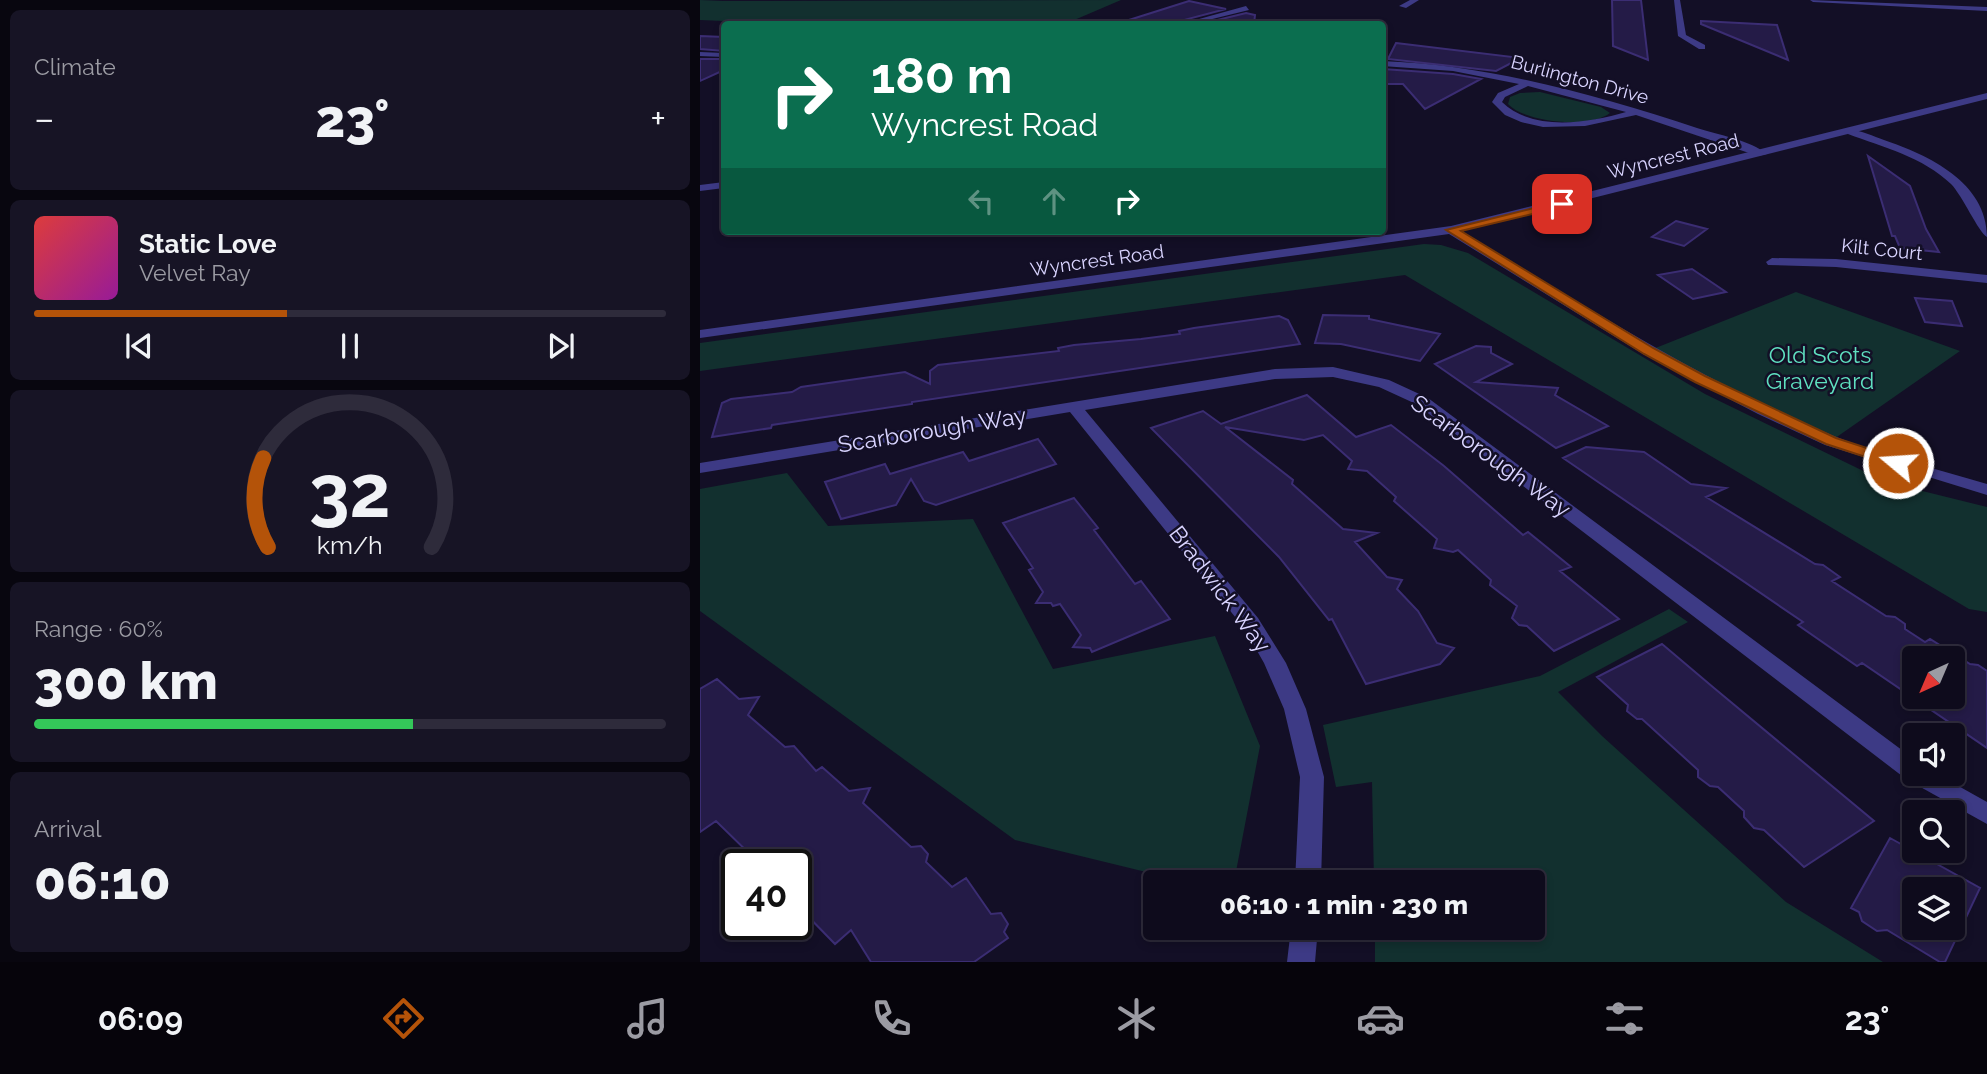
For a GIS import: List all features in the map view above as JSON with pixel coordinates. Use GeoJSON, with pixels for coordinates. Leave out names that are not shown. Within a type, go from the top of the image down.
{"type":"FeatureCollection","features":[{"type":"Feature","properties":{"kind":"street"},"geometry":{"type":"LineString","coordinates":[[1403,6],[1416,0]]}},
{"type":"Feature","properties":{"kind":"street"},"geometry":{"type":"LineString","coordinates":[[1677,0],[1682,36],[1702,47]]}},
{"type":"Feature","properties":{"kind":"street"},"geometry":{"type":"LineString","coordinates":[[1813,0],[1987,9]]}},
{"type":"Feature","properties":{"kind":"street"},"geometry":{"type":"LineString","coordinates":[[1196,21],[1246,8]]}},
{"type":"Feature","properties":{"kind":"street"},"geometry":{"type":"LineString","coordinates":[[700,54],[721,55]]}},
{"type":"Feature","properties":{"kind":"street","name":"Burlington Drive"},"geometry":{"type":"LineString","coordinates":[[1386,63],[1470,70],[1528,83],[1638,112],[1762,154]]}},
{"type":"Feature","properties":{"kind":"street"},"geometry":{"type":"LineString","coordinates":[[1528,83],[1501,95],[1499,106],[1518,117],[1564,125],[1597,124],[1638,112]]}},
{"type":"Feature","properties":{"kind":"street","name":"Wyncrest Road"},"geometry":{"type":"LineString","coordinates":[[700,334],[1451,230],[1987,96]]}},
{"type":"Feature","properties":{"kind":"street"},"geometry":{"type":"LineString","coordinates":[[1851,132],[1913,156],[1943,173],[1966,194],[1987,233]]}},
{"type":"Feature","properties":{"kind":"street"},"geometry":{"type":"LineString","coordinates":[[700,188],[721,185]]}},
{"type":"Feature","properties":{"kind":"street"},"geometry":{"type":"LineString","coordinates":[[1451,230],[1648,351],[1763,411],[1831,441],[1987,491]]}},
{"type":"Feature","properties":{"kind":"street","name":"Kilt Court"},"geometry":{"type":"LineString","coordinates":[[1772,262],[1836,263],[1987,279]]}},
{"type":"Feature","properties":{"kind":"street","name":"Scarborough Way"},"geometry":{"type":"LineString","coordinates":[[700,468],[1275,374],[1333,372],[1384,383],[1422,401],[1902,762]]}},
{"type":"Feature","properties":{"kind":"street","name":"Bradwick Way"},"geometry":{"type":"LineString","coordinates":[[1074,407],[1251,623],[1275,663],[1295,709],[1312,777],[1308,870]]}},
{"type":"Feature","properties":{"kind":"street","name":"Scarborough Way"},"geometry":{"type":"LineString","coordinates":[[1939,786],[1987,814]]}},
{"type":"Feature","properties":{"kind":"street"},"geometry":{"type":"LineString","coordinates":[[1301,962],[1304,940]]}},
{"type":"Feature","properties":{"kind":"green space"},"geometry":{"type":"Polygon","coordinates":[[[700,0],[1121,0],[1072,21],[700,20],[700,0]]]}},
{"type":"Feature","properties":{"kind":"green space"},"geometry":{"type":"Polygon","coordinates":[[[1540,92],[1601,107],[1610,113],[1588,121],[1558,122],[1528,116],[1508,104],[1510,97],[1520,93],[1540,92]]]}},
{"type":"Feature","properties":{"kind":"green space"},"geometry":{"type":"Polygon","coordinates":[[[1424,244],[1441,245],[1468,253],[1705,394],[1886,482],[1987,507],[1987,612],[1969,609],[1405,275],[700,371],[700,343],[1424,244]]]}},
{"type":"Feature","properties":{"kind":"green space","name":"Old Scots Graveyard"},"geometry":{"type":"Polygon","coordinates":[[[1796,292],[1960,351],[1831,441],[1648,351],[1796,292]]]}},
{"type":"Feature","properties":{"kind":"green space"},"geometry":{"type":"Polygon","coordinates":[[[787,473],[828,526],[973,519],[1053,669],[1215,636],[1260,746],[1236,870],[1143,871],[1015,840],[700,611],[700,489],[787,473]]]}},
{"type":"Feature","properties":{"kind":"green space"},"geometry":{"type":"Polygon","coordinates":[[[1669,609],[1688,622],[1558,692],[1602,736],[1786,902],[1883,962],[1375,962],[1375,940],[1545,940],[1545,870],[1374,870],[1372,782],[1336,787],[1323,725],[1540,676],[1669,609]]]}},
{"type":"Feature","properties":{"kind":"building"},"geometry":{"type":"Polygon","coordinates":[[[1612,0],[1641,0],[1648,60],[1613,46],[1612,0]]]}},
{"type":"Feature","properties":{"kind":"building"},"geometry":{"type":"Polygon","coordinates":[[[1189,1],[1226,9],[1180,21],[1129,20],[1189,1]]]}},
{"type":"Feature","properties":{"kind":"building"},"geometry":{"type":"Polygon","coordinates":[[[1246,13],[1255,15],[1254,21],[1213,21],[1246,13]]]}},
{"type":"Feature","properties":{"kind":"building"},"geometry":{"type":"Polygon","coordinates":[[[1701,21],[1777,25],[1788,60],[1701,24],[1701,21]]]}},
{"type":"Feature","properties":{"kind":"building"},"geometry":{"type":"Polygon","coordinates":[[[700,36],[721,37],[721,51],[700,49],[700,36]]]}},
{"type":"Feature","properties":{"kind":"building"},"geometry":{"type":"Polygon","coordinates":[[[1396,43],[1521,58],[1496,71],[1388,59],[1396,43]]]}},
{"type":"Feature","properties":{"kind":"building"},"geometry":{"type":"Polygon","coordinates":[[[700,59],[721,59],[721,71],[700,81],[700,59]]]}},
{"type":"Feature","properties":{"kind":"building"},"geometry":{"type":"Polygon","coordinates":[[[1386,69],[1453,74],[1481,79],[1425,109],[1403,84],[1386,84],[1386,69]]]}},
{"type":"Feature","properties":{"kind":"building"},"geometry":{"type":"Polygon","coordinates":[[[1868,156],[1910,186],[1926,229],[1939,252],[1900,248],[1895,236],[1892,236],[1868,156]]]}},
{"type":"Feature","properties":{"kind":"building"},"geometry":{"type":"Polygon","coordinates":[[[1676,221],[1707,229],[1684,246],[1652,237],[1676,221]]]}},
{"type":"Feature","properties":{"kind":"building"},"geometry":{"type":"Polygon","coordinates":[[[1692,269],[1726,292],[1693,299],[1658,275],[1692,269]]]}},
{"type":"Feature","properties":{"kind":"building"},"geometry":{"type":"Polygon","coordinates":[[[1915,298],[1952,301],[1962,326],[1925,322],[1915,298]]]}},
{"type":"Feature","properties":{"kind":"building"},"geometry":{"type":"Polygon","coordinates":[[[1323,315],[1369,316],[1369,319],[1440,334],[1420,361],[1341,344],[1315,343],[1323,315]]]}},
{"type":"Feature","properties":{"kind":"building"},"geometry":{"type":"Polygon","coordinates":[[[1279,316],[1288,320],[1300,344],[912,402],[712,437],[722,403],[731,399],[792,392],[801,387],[905,372],[930,384],[930,371],[938,365],[1059,351],[1058,348],[1074,345],[1180,334],[1179,331],[1194,328],[1279,316]]]}},
{"type":"Feature","properties":{"kind":"building"},"geometry":{"type":"Polygon","coordinates":[[[1476,346],[1491,347],[1491,353],[1512,364],[1476,382],[1558,388],[1555,395],[1608,426],[1556,448],[1435,364],[1476,346]]]}},
{"type":"Feature","properties":{"kind":"building"},"geometry":{"type":"Polygon","coordinates":[[[1307,395],[1356,437],[1391,425],[1444,466],[1523,535],[1528,532],[1571,567],[1560,571],[1619,619],[1554,651],[1527,626],[1519,625],[1512,618],[1517,606],[1490,585],[1491,580],[1458,550],[1453,552],[1434,548],[1437,539],[1394,501],[1396,497],[1367,471],[1348,469],[1352,461],[1323,435],[1304,440],[1225,427],[1293,480],[1292,484],[1343,529],[1377,533],[1355,542],[1387,577],[1402,580],[1397,589],[1418,611],[1437,643],[1454,648],[1440,664],[1366,684],[1332,619],[1329,620],[1279,557],[1151,428],[1203,411],[1221,424],[1307,395]]]}},
{"type":"Feature","properties":{"kind":"building"},"geometry":{"type":"Polygon","coordinates":[[[1038,439],[1056,464],[936,505],[924,501],[911,479],[896,505],[841,519],[825,482],[885,464],[890,474],[963,452],[969,461],[1038,439]]]}},
{"type":"Feature","properties":{"kind":"building"},"geometry":{"type":"Polygon","coordinates":[[[1586,447],[1644,452],[1691,484],[1726,488],[1706,497],[1815,564],[1823,565],[1840,577],[1832,581],[1886,616],[1895,617],[1905,624],[1905,629],[1925,642],[1930,639],[1941,646],[1902,646],[1902,690],[1862,663],[1857,666],[1798,625],[1803,622],[1563,458],[1586,447]]]}},
{"type":"Feature","properties":{"kind":"building"},"geometry":{"type":"Polygon","coordinates":[[[1074,498],[1098,528],[1094,530],[1135,584],[1141,581],[1170,619],[1092,652],[1090,648],[1073,647],[1081,635],[1060,604],[1053,606],[1051,603],[1036,603],[1043,592],[1029,570],[1033,568],[1003,523],[1074,498]]]}},
{"type":"Feature","properties":{"kind":"building"},"geometry":{"type":"Polygon","coordinates":[[[1662,644],[1874,821],[1804,867],[1764,830],[1754,828],[1744,817],[1744,811],[1718,787],[1710,786],[1698,777],[1698,770],[1642,719],[1637,719],[1627,711],[1628,705],[1597,677],[1662,644]]]}},
{"type":"Feature","properties":{"kind":"building"},"geometry":{"type":"Polygon","coordinates":[[[1965,661],[1978,665],[1987,671],[1987,748],[1965,733],[1965,723],[1950,723],[1930,709],[1965,709],[1965,661]]]}},
{"type":"Feature","properties":{"kind":"building"},"geometry":{"type":"Polygon","coordinates":[[[717,679],[739,699],[759,697],[748,715],[785,747],[794,746],[816,771],[822,767],[849,791],[870,788],[863,803],[911,847],[921,846],[928,854],[926,862],[952,887],[966,878],[991,914],[1001,913],[1008,924],[1004,932],[1008,938],[974,962],[871,962],[851,930],[835,944],[812,920],[812,849],[745,849],[716,821],[700,832],[700,689],[717,679]]]}},
{"type":"Feature","properties":{"kind":"building"},"geometry":{"type":"Polygon","coordinates":[[[1890,838],[1902,845],[1902,863],[1935,863],[1960,877],[1902,877],[1902,939],[1887,930],[1877,931],[1862,921],[1859,912],[1851,908],[1890,838]]]}},
{"type":"Feature","properties":{"kind":"building"},"geometry":{"type":"Polygon","coordinates":[[[1965,880],[1980,888],[1965,920],[1965,880]]]}},
{"type":"Feature","properties":{"kind":"building"},"geometry":{"type":"Polygon","coordinates":[[[1904,940],[1955,940],[1945,962],[1940,962],[1904,940]]]}},
{"type":"Feature","properties":{"kind":"route"},"geometry":{"type":"LineString","coordinates":[[1562,204],[1451,230],[1648,351],[1700,379],[1831,441],[1898,463]]}}]}
